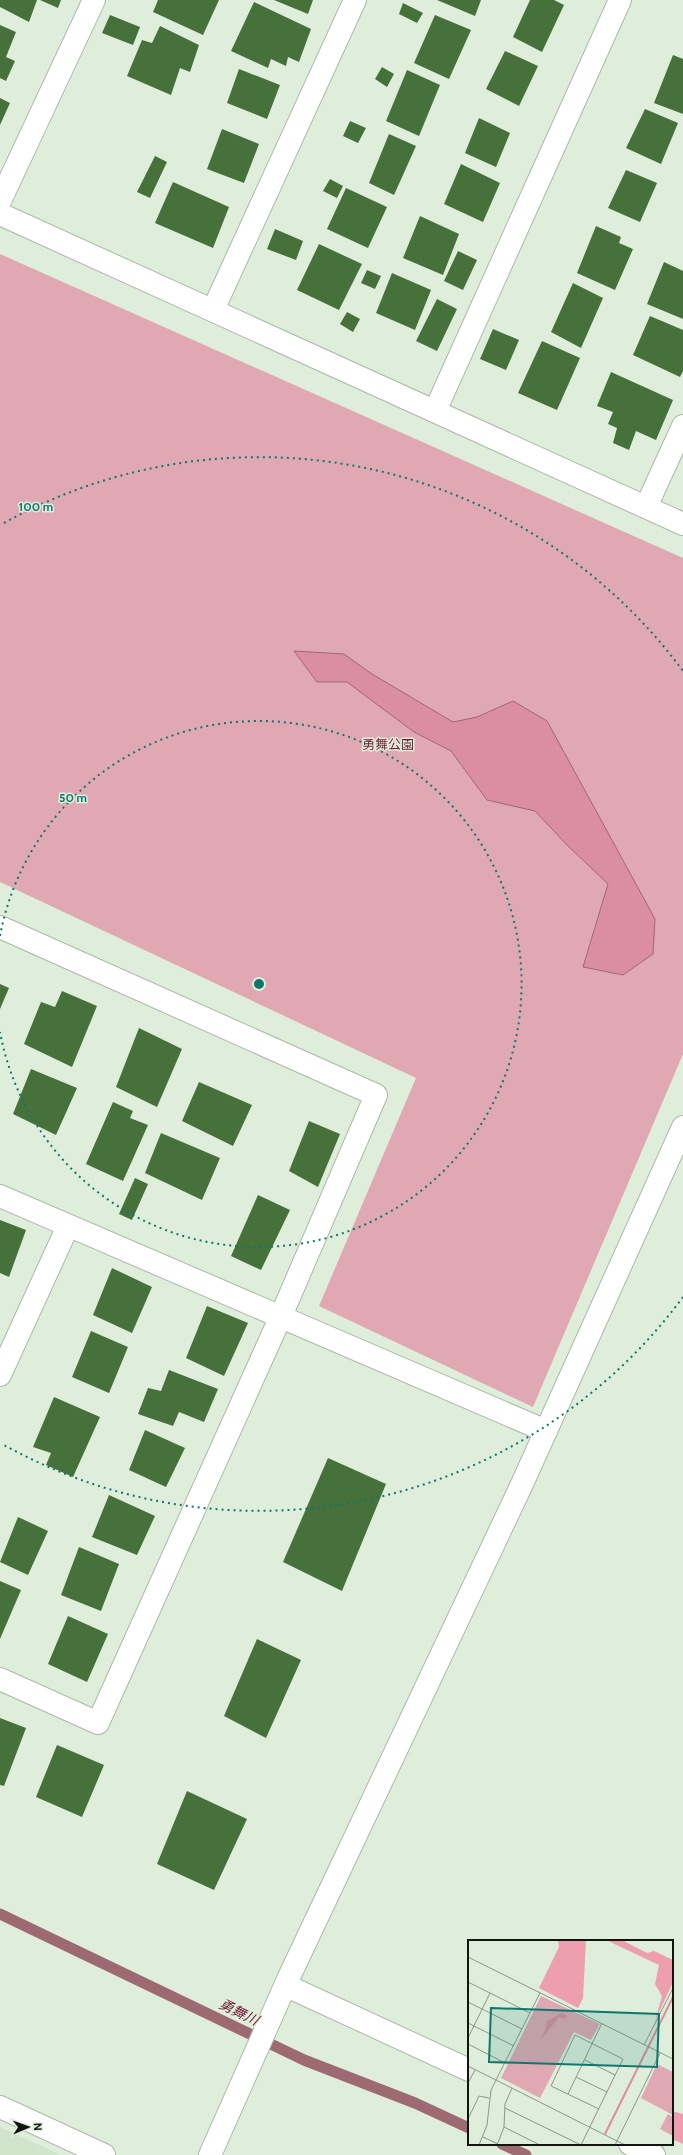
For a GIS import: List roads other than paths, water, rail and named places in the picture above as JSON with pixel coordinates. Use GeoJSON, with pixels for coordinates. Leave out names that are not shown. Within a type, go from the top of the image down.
{"type":"FeatureCollection","features":[{"type":"Feature","properties":{"kind":"street"},"geometry":{"type":"LineString","coordinates":[[0,201],[94,0]]}},
{"type":"Feature","properties":{"kind":"street"},"geometry":{"type":"LineString","coordinates":[[213,310],[355,0]]}},
{"type":"Feature","properties":{"kind":"street"},"geometry":{"type":"LineString","coordinates":[[435,411],[620,0]]}},
{"type":"Feature","properties":{"kind":"street"},"geometry":{"type":"LineString","coordinates":[[0,214],[683,524]]}},
{"type":"Feature","properties":{"kind":"street"},"geometry":{"type":"LineString","coordinates":[[646,507],[683,426]]}},
{"type":"Feature","properties":{"kind":"street"},"geometry":{"type":"LineString","coordinates":[[0,927],[376,1095],[281,1316],[98,1724],[0,1679]]}},
{"type":"Feature","properties":{"kind":"street"},"geometry":{"type":"LineString","coordinates":[[210,2155],[241,2083],[546,1431],[683,1127]]}},
{"type":"Feature","properties":{"kind":"street"},"geometry":{"type":"LineString","coordinates":[[0,1196],[546,1431]]}},
{"type":"Feature","properties":{"kind":"street"},"geometry":{"type":"LineString","coordinates":[[0,1375],[68,1226]]}},
{"type":"Feature","properties":{"kind":"street"},"geometry":{"type":"LineString","coordinates":[[287,1986],[468,2070]]}},
{"type":"Feature","properties":{"kind":"street"},"geometry":{"type":"LineString","coordinates":[[0,2107],[104,2155]]}},
{"type":"Feature","properties":{"kind":"street"},"geometry":{"type":"LineString","coordinates":[[632,2145],[654,2155]]}},
{"type":"Feature","properties":{"kind":"waterway","name":"勇舞川"},"geometry":{"type":"LineString","coordinates":[[0,1914],[304,2060],[415,2103],[468,2128]]}},
{"type":"Feature","properties":{"kind":"waterway","name":"勇舞川"},"geometry":{"type":"LineString","coordinates":[[504,2145],[526,2155]]}},
{"type":"Feature","properties":{"kind":"park label","name":"勇舞公園"},"geometry":{"type":"Point","coordinates":[388,744]}}]}
